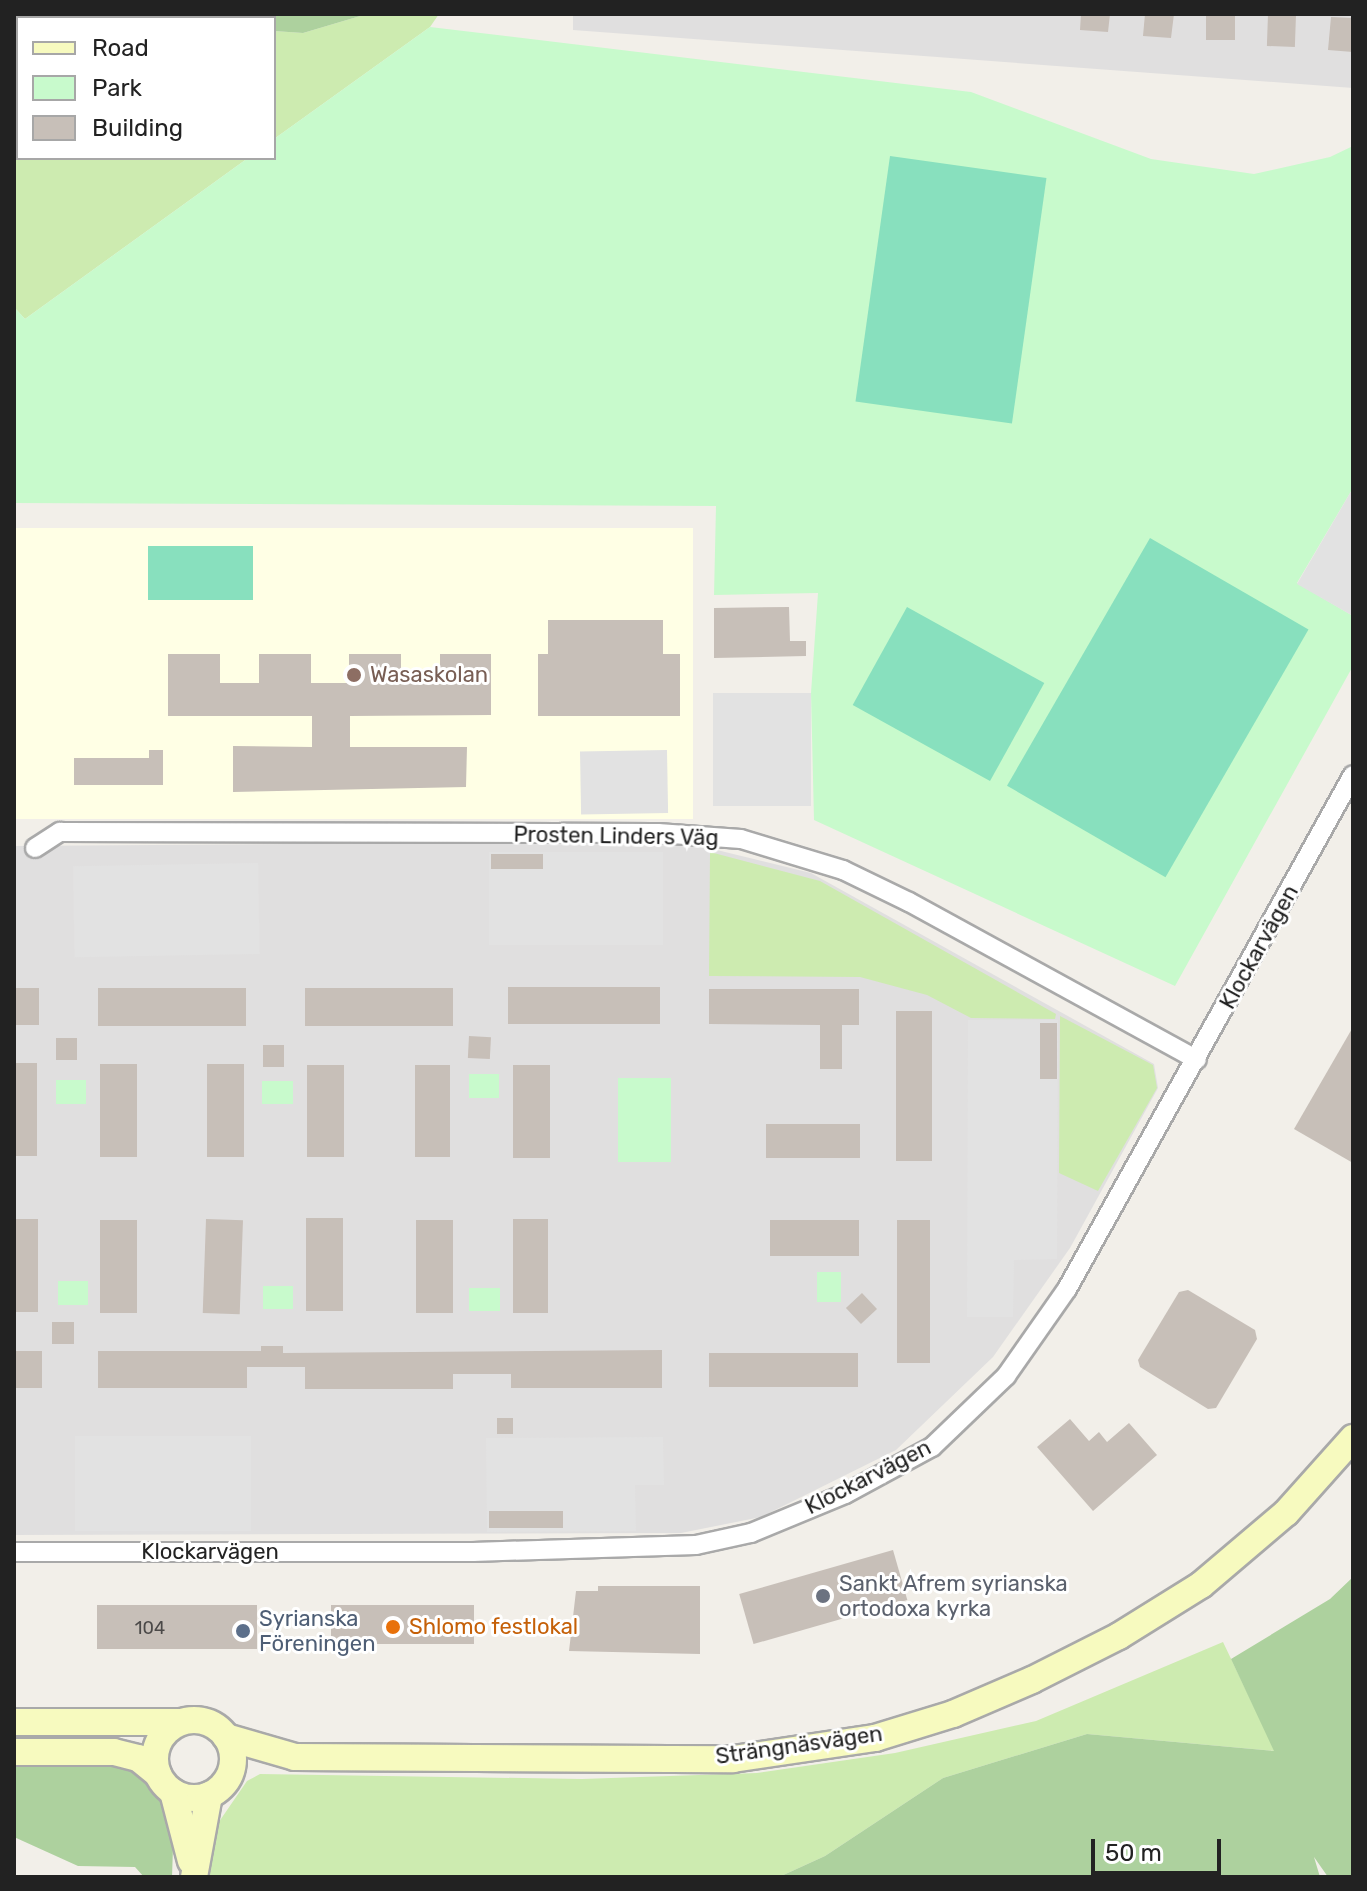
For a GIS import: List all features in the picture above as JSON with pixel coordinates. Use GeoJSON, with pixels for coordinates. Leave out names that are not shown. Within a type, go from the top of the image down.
{"type":"FeatureCollection","features":[{"type":"Feature","properties":{"kind":"main road","name":"Strängnäsvägen"},"geometry":{"type":"LineString","coordinates":[[226,1737],[295,1757],[733,1759],[875,1738],[953,1714],[1032,1680],[1119,1636],[1201,1585],[1286,1513],[1353,1438]]}},
{"type":"Feature","properties":{"kind":"main road"},"geometry":{"type":"LineString","coordinates":[[14,1722],[208,1722],[226,1737],[233,1755],[218,1787],[194,1875]]}},
{"type":"Feature","properties":{"kind":"main road"},"geometry":{"type":"LineString","coordinates":[[180,1722],[157,1746],[165,1783],[194,1875]]}},
{"type":"Feature","properties":{"kind":"main road"},"geometry":{"type":"LineString","coordinates":[[14,1752],[114,1752],[138,1758],[165,1783],[194,1798],[218,1787]]}},
{"type":"Feature","properties":{"kind":"main road","name":"Strängnäsvägen"},"geometry":{"type":"LineString","coordinates":[[218,1787],[295,1757]]}},
{"type":"Feature","properties":{"kind":"street","name":"Klockarvägen"},"geometry":{"type":"LineString","coordinates":[[14,1552],[665,1548],[751,1533],[831,1500],[932,1447],[1006,1376],[1067,1289],[1353,775]]}},
{"type":"Feature","properties":{"kind":"street","name":"Prosten Linders Väg"},"geometry":{"type":"LineString","coordinates":[[35,848],[60,832],[658,833],[741,839],[843,870],[909,902],[1197,1060]]}},
{"type":"Feature","properties":{"kind":"shaded area"},"geometry":{"type":"Polygon","coordinates":[[[573,14],[1353,14],[1353,88],[573,30],[573,14]]]}},
{"type":"Feature","properties":{"kind":"shaded area"},"geometry":{"type":"Polygon","coordinates":[[[1353,488],[1353,616],[1297,584],[1353,488]]]}},
{"type":"Feature","properties":{"kind":"shaded area","name":"Wasaskolan"},"geometry":{"type":"Polygon","coordinates":[[[14,528],[693,528],[693,819],[14,819],[14,528]]]}},
{"type":"Feature","properties":{"kind":"shaded area"},"geometry":{"type":"Polygon","coordinates":[[[713,693],[811,693],[811,806],[713,806],[713,693]]]}},
{"type":"Feature","properties":{"kind":"shaded area"},"geometry":{"type":"Polygon","coordinates":[[[667,750],[668,813],[581,815],[580,752],[667,750]]]}},
{"type":"Feature","properties":{"kind":"shaded area"},"geometry":{"type":"Polygon","coordinates":[[[680,841],[811,873],[1154,1064],[1158,1088],[1070,1248],[993,1357],[896,1450],[761,1517],[681,1533],[14,1535],[14,846],[680,841]]]}},
{"type":"Feature","properties":{"kind":"shaded area"},"geometry":{"type":"Polygon","coordinates":[[[489,852],[663,852],[663,945],[489,945],[489,852]]]}},
{"type":"Feature","properties":{"kind":"shaded area"},"geometry":{"type":"Polygon","coordinates":[[[258,863],[260,954],[75,957],[73,866],[258,863]]]}},
{"type":"Feature","properties":{"kind":"shaded area"},"geometry":{"type":"Polygon","coordinates":[[[968,1020],[1058,1020],[1057,1259],[1014,1260],[1013,1317],[967,1317],[968,1020]]]}},
{"type":"Feature","properties":{"kind":"shaded area"},"geometry":{"type":"Polygon","coordinates":[[[75,1436],[251,1436],[251,1531],[75,1531],[75,1436]]]}},
{"type":"Feature","properties":{"kind":"shaded area"},"geometry":{"type":"Polygon","coordinates":[[[663,1437],[664,1485],[635,1485],[636,1531],[487,1532],[486,1438],[663,1437]]]}},
{"type":"Feature","properties":{"kind":"green space"},"geometry":{"type":"Polygon","coordinates":[[[14,14],[70,16],[16,16],[16,160],[245,160],[25,319],[14,307],[14,14]]]}},
{"type":"Feature","properties":{"kind":"green space"},"geometry":{"type":"Polygon","coordinates":[[[97,14],[367,14],[303,33],[276,31],[276,16],[97,14]]]}},
{"type":"Feature","properties":{"kind":"green space"},"geometry":{"type":"Polygon","coordinates":[[[367,14],[439,14],[430,27],[276,138],[276,31],[303,33],[367,14]]]}},
{"type":"Feature","properties":{"kind":"green space"},"geometry":{"type":"Polygon","coordinates":[[[430,27],[971,92],[1151,159],[1254,174],[1330,157],[1353,146],[1353,488],[1297,583],[1353,616],[1353,666],[1175,986],[814,820],[811,693],[818,593],[714,595],[716,506],[14,503],[14,307],[25,319],[245,160],[276,160],[276,138],[430,27]]]}},
{"type":"Feature","properties":{"kind":"green space"},"geometry":{"type":"Polygon","coordinates":[[[890,156],[1046,178],[1012,424],[855,402],[890,156]]]}},
{"type":"Feature","properties":{"kind":"green space"},"geometry":{"type":"Polygon","coordinates":[[[1150,538],[1308,630],[1165,877],[1007,786],[1150,538]]]}},
{"type":"Feature","properties":{"kind":"green space"},"geometry":{"type":"Polygon","coordinates":[[[148,546],[253,546],[253,600],[148,600],[148,546]]]}},
{"type":"Feature","properties":{"kind":"green space"},"geometry":{"type":"Polygon","coordinates":[[[907,607],[1044,683],[990,781],[853,705],[907,607]]]}},
{"type":"Feature","properties":{"kind":"green space"},"geometry":{"type":"Polygon","coordinates":[[[710,852],[820,881],[1056,1014],[1055,1019],[971,1018],[927,995],[860,977],[709,976],[710,852]]]}},
{"type":"Feature","properties":{"kind":"green space"},"geometry":{"type":"Polygon","coordinates":[[[1060,1016],[1153,1065],[1157,1088],[1098,1191],[1059,1173],[1060,1016]]]}},
{"type":"Feature","properties":{"kind":"green space"},"geometry":{"type":"Polygon","coordinates":[[[469,1074],[499,1074],[499,1098],[469,1098],[469,1074]]]}},
{"type":"Feature","properties":{"kind":"green space"},"geometry":{"type":"Polygon","coordinates":[[[618,1078],[671,1078],[671,1162],[618,1162],[618,1078]]]}},
{"type":"Feature","properties":{"kind":"green space"},"geometry":{"type":"Polygon","coordinates":[[[56,1080],[86,1080],[86,1104],[56,1104],[56,1080]]]}},
{"type":"Feature","properties":{"kind":"green space"},"geometry":{"type":"Polygon","coordinates":[[[262,1081],[293,1081],[293,1104],[262,1104],[262,1081]]]}},
{"type":"Feature","properties":{"kind":"green space"},"geometry":{"type":"Polygon","coordinates":[[[817,1272],[841,1272],[841,1302],[817,1302],[817,1272]]]}},
{"type":"Feature","properties":{"kind":"green space"},"geometry":{"type":"Polygon","coordinates":[[[58,1281],[88,1281],[88,1305],[58,1305],[58,1281]]]}},
{"type":"Feature","properties":{"kind":"green space"},"geometry":{"type":"Polygon","coordinates":[[[263,1286],[293,1286],[293,1309],[263,1309],[263,1286]]]}},
{"type":"Feature","properties":{"kind":"green space"},"geometry":{"type":"Polygon","coordinates":[[[469,1288],[500,1288],[500,1311],[469,1311],[469,1288]]]}},
{"type":"Feature","properties":{"kind":"green space"},"geometry":{"type":"Polygon","coordinates":[[[1353,1577],[1353,1877],[1328,1877],[1314,1857],[1320,1877],[779,1877],[825,1856],[943,1778],[1087,1734],[1274,1751],[1231,1659],[1330,1599],[1353,1577]]]}},
{"type":"Feature","properties":{"kind":"green space"},"geometry":{"type":"Polygon","coordinates":[[[1223,1642],[1275,1751],[1087,1734],[943,1778],[825,1856],[779,1877],[209,1877],[212,1832],[247,1781],[260,1774],[582,1779],[757,1773],[895,1753],[1036,1721],[1223,1642]]]}},
{"type":"Feature","properties":{"kind":"green space"},"geometry":{"type":"Polygon","coordinates":[[[116,1760],[157,1784],[168,1798],[174,1818],[172,1877],[144,1877],[135,1867],[78,1866],[14,1837],[14,1761],[116,1760]]]}},
{"type":"Feature","properties":{"kind":"building"},"geometry":{"type":"Polygon","coordinates":[[[1081,14],[1110,14],[1108,32],[1080,30],[1081,14]]]}},
{"type":"Feature","properties":{"kind":"building"},"geometry":{"type":"Polygon","coordinates":[[[1145,14],[1174,14],[1171,38],[1143,36],[1145,14]]]}},
{"type":"Feature","properties":{"kind":"building"},"geometry":{"type":"Polygon","coordinates":[[[1206,14],[1235,14],[1235,40],[1206,40],[1206,14]]]}},
{"type":"Feature","properties":{"kind":"building"},"geometry":{"type":"Polygon","coordinates":[[[1268,14],[1296,15],[1295,47],[1267,46],[1268,14]]]}},
{"type":"Feature","properties":{"kind":"building"},"geometry":{"type":"Polygon","coordinates":[[[1331,17],[1353,18],[1353,52],[1328,50],[1331,17]]]}},
{"type":"Feature","properties":{"kind":"building"},"geometry":{"type":"Polygon","coordinates":[[[789,607],[790,641],[806,641],[806,656],[714,658],[714,608],[789,607]]]}},
{"type":"Feature","properties":{"kind":"building"},"geometry":{"type":"Polygon","coordinates":[[[548,620],[663,620],[663,654],[680,654],[680,716],[538,716],[538,654],[548,654],[548,620]]]}},
{"type":"Feature","properties":{"kind":"building"},"geometry":{"type":"Polygon","coordinates":[[[168,654],[220,654],[220,683],[259,683],[259,654],[311,654],[311,683],[349,683],[349,654],[401,654],[401,683],[440,683],[440,654],[491,654],[491,715],[350,716],[350,747],[467,747],[466,787],[233,792],[233,746],[312,747],[312,716],[168,716],[168,654]]]}},
{"type":"Feature","properties":{"kind":"building"},"geometry":{"type":"Polygon","coordinates":[[[149,750],[163,750],[163,785],[74,785],[74,758],[149,758],[149,750]]]}},
{"type":"Feature","properties":{"kind":"building"},"geometry":{"type":"Polygon","coordinates":[[[491,854],[543,854],[543,869],[491,869],[491,854]]]}},
{"type":"Feature","properties":{"kind":"building"},"geometry":{"type":"Polygon","coordinates":[[[508,987],[660,987],[660,1024],[508,1024],[508,987]]]}},
{"type":"Feature","properties":{"kind":"building"},"geometry":{"type":"Polygon","coordinates":[[[14,988],[39,988],[39,1025],[14,1025],[14,988]]]}},
{"type":"Feature","properties":{"kind":"building"},"geometry":{"type":"Polygon","coordinates":[[[98,988],[246,988],[246,1026],[98,1026],[98,988]]]}},
{"type":"Feature","properties":{"kind":"building"},"geometry":{"type":"Polygon","coordinates":[[[305,988],[453,988],[453,1026],[305,1026],[305,988]]]}},
{"type":"Feature","properties":{"kind":"building"},"geometry":{"type":"Polygon","coordinates":[[[709,989],[859,989],[859,1025],[842,1025],[842,1069],[820,1069],[820,1025],[709,1024],[709,989]]]}},
{"type":"Feature","properties":{"kind":"building"},"geometry":{"type":"Polygon","coordinates":[[[896,1011],[932,1011],[932,1161],[896,1161],[896,1011]]]}},
{"type":"Feature","properties":{"kind":"building"},"geometry":{"type":"Polygon","coordinates":[[[1040,1023],[1057,1023],[1057,1079],[1040,1079],[1040,1023]]]}},
{"type":"Feature","properties":{"kind":"building"},"geometry":{"type":"Polygon","coordinates":[[[1353,1027],[1353,1163],[1294,1129],[1353,1027]]]}},
{"type":"Feature","properties":{"kind":"building"},"geometry":{"type":"Polygon","coordinates":[[[469,1036],[491,1037],[490,1059],[468,1058],[469,1036]]]}},
{"type":"Feature","properties":{"kind":"building"},"geometry":{"type":"Polygon","coordinates":[[[56,1038],[77,1038],[77,1060],[56,1060],[56,1038]]]}},
{"type":"Feature","properties":{"kind":"building"},"geometry":{"type":"Polygon","coordinates":[[[263,1045],[284,1045],[284,1067],[263,1067],[263,1045]]]}},
{"type":"Feature","properties":{"kind":"building"},"geometry":{"type":"Polygon","coordinates":[[[14,1063],[37,1063],[37,1156],[14,1156],[14,1063]]]}},
{"type":"Feature","properties":{"kind":"building"},"geometry":{"type":"Polygon","coordinates":[[[100,1064],[137,1064],[137,1157],[100,1157],[100,1064]]]}},
{"type":"Feature","properties":{"kind":"building"},"geometry":{"type":"Polygon","coordinates":[[[207,1064],[244,1064],[244,1157],[207,1157],[207,1064]]]}},
{"type":"Feature","properties":{"kind":"building"},"geometry":{"type":"Polygon","coordinates":[[[307,1065],[344,1065],[344,1157],[307,1157],[307,1065]]]}},
{"type":"Feature","properties":{"kind":"building"},"geometry":{"type":"Polygon","coordinates":[[[415,1065],[450,1065],[450,1157],[415,1157],[415,1065]]]}},
{"type":"Feature","properties":{"kind":"building"},"geometry":{"type":"Polygon","coordinates":[[[513,1065],[550,1065],[550,1158],[513,1158],[513,1065]]]}},
{"type":"Feature","properties":{"kind":"building"},"geometry":{"type":"Polygon","coordinates":[[[766,1124],[860,1124],[860,1158],[766,1158],[766,1124]]]}},
{"type":"Feature","properties":{"kind":"building"},"geometry":{"type":"Polygon","coordinates":[[[306,1218],[343,1218],[343,1311],[306,1311],[306,1218]]]}},
{"type":"Feature","properties":{"kind":"building"},"geometry":{"type":"Polygon","coordinates":[[[14,1219],[38,1219],[38,1312],[14,1312],[14,1219]]]}},
{"type":"Feature","properties":{"kind":"building"},"geometry":{"type":"Polygon","coordinates":[[[206,1219],[243,1220],[240,1314],[203,1313],[206,1219]]]}},
{"type":"Feature","properties":{"kind":"building"},"geometry":{"type":"Polygon","coordinates":[[[513,1219],[548,1219],[548,1313],[513,1313],[513,1219]]]}},
{"type":"Feature","properties":{"kind":"building"},"geometry":{"type":"Polygon","coordinates":[[[100,1220],[137,1220],[137,1313],[100,1313],[100,1220]]]}},
{"type":"Feature","properties":{"kind":"building"},"geometry":{"type":"Polygon","coordinates":[[[416,1220],[453,1220],[453,1313],[416,1313],[416,1220]]]}},
{"type":"Feature","properties":{"kind":"building"},"geometry":{"type":"Polygon","coordinates":[[[770,1220],[859,1220],[859,1256],[770,1256],[770,1220]]]}},
{"type":"Feature","properties":{"kind":"building"},"geometry":{"type":"Polygon","coordinates":[[[897,1220],[930,1220],[930,1363],[897,1363],[897,1220]]]}},
{"type":"Feature","properties":{"kind":"building"},"geometry":{"type":"Polygon","coordinates":[[[1188,1290],[1255,1330],[1257,1339],[1216,1408],[1208,1409],[1140,1367],[1138,1360],[1179,1292],[1188,1290]]]}},
{"type":"Feature","properties":{"kind":"building"},"geometry":{"type":"Polygon","coordinates":[[[862,1293],[877,1309],[861,1324],[846,1308],[862,1293]]]}},
{"type":"Feature","properties":{"kind":"building"},"geometry":{"type":"Polygon","coordinates":[[[52,1322],[74,1322],[74,1344],[52,1344],[52,1322]]]}},
{"type":"Feature","properties":{"kind":"building"},"geometry":{"type":"Polygon","coordinates":[[[261,1346],[283,1346],[283,1353],[662,1350],[662,1388],[511,1388],[511,1374],[453,1374],[453,1389],[305,1389],[305,1367],[247,1367],[247,1388],[98,1388],[98,1351],[261,1351],[261,1346]]]}},
{"type":"Feature","properties":{"kind":"building"},"geometry":{"type":"Polygon","coordinates":[[[14,1351],[42,1351],[42,1388],[14,1388],[14,1351]]]}},
{"type":"Feature","properties":{"kind":"building"},"geometry":{"type":"Polygon","coordinates":[[[709,1353],[858,1353],[858,1387],[709,1387],[709,1353]]]}},
{"type":"Feature","properties":{"kind":"building"},"geometry":{"type":"Polygon","coordinates":[[[497,1418],[513,1418],[513,1434],[497,1434],[497,1418]]]}},
{"type":"Feature","properties":{"kind":"building"},"geometry":{"type":"Polygon","coordinates":[[[1070,1419],[1089,1441],[1099,1432],[1107,1442],[1129,1423],[1157,1455],[1093,1511],[1037,1447],[1070,1419]]]}},
{"type":"Feature","properties":{"kind":"building"},"geometry":{"type":"Polygon","coordinates":[[[489,1511],[563,1511],[563,1528],[489,1528],[489,1511]]]}},
{"type":"Feature","properties":{"kind":"building","name":"Sankt Afrem syrianska ortodoxa kyrka"},"geometry":{"type":"Polygon","coordinates":[[[893,1550],[907,1600],[754,1644],[739,1594],[893,1550]]]}},
{"type":"Feature","properties":{"kind":"building"},"geometry":{"type":"Polygon","coordinates":[[[598,1586],[700,1586],[700,1654],[569,1651],[576,1591],[598,1591],[598,1586]]]}},
{"type":"Feature","properties":{"kind":"building"},"geometry":{"type":"Polygon","coordinates":[[[97,1605],[257,1605],[257,1649],[97,1649],[97,1605]]]}},
{"type":"Feature","properties":{"kind":"building"},"geometry":{"type":"Polygon","coordinates":[[[331,1605],[474,1605],[474,1644],[331,1644],[331,1605]]]}},
{"type":"Feature","properties":{"kind":"place","name":"Wasaskolan"},"geometry":{"type":"Point","coordinates":[354,675]}},
{"type":"Feature","properties":{"kind":"place","name":"Sankt Afrem syrianska ortodoxa kyrka"},"geometry":{"type":"Point","coordinates":[823,1596]}},
{"type":"Feature","properties":{"kind":"place","name":"Shlomo festlokal"},"geometry":{"type":"Point","coordinates":[393,1627]}},
{"type":"Feature","properties":{"kind":"place","name":"Syrianska Föreningen"},"geometry":{"type":"Point","coordinates":[243,1631]}}]}
